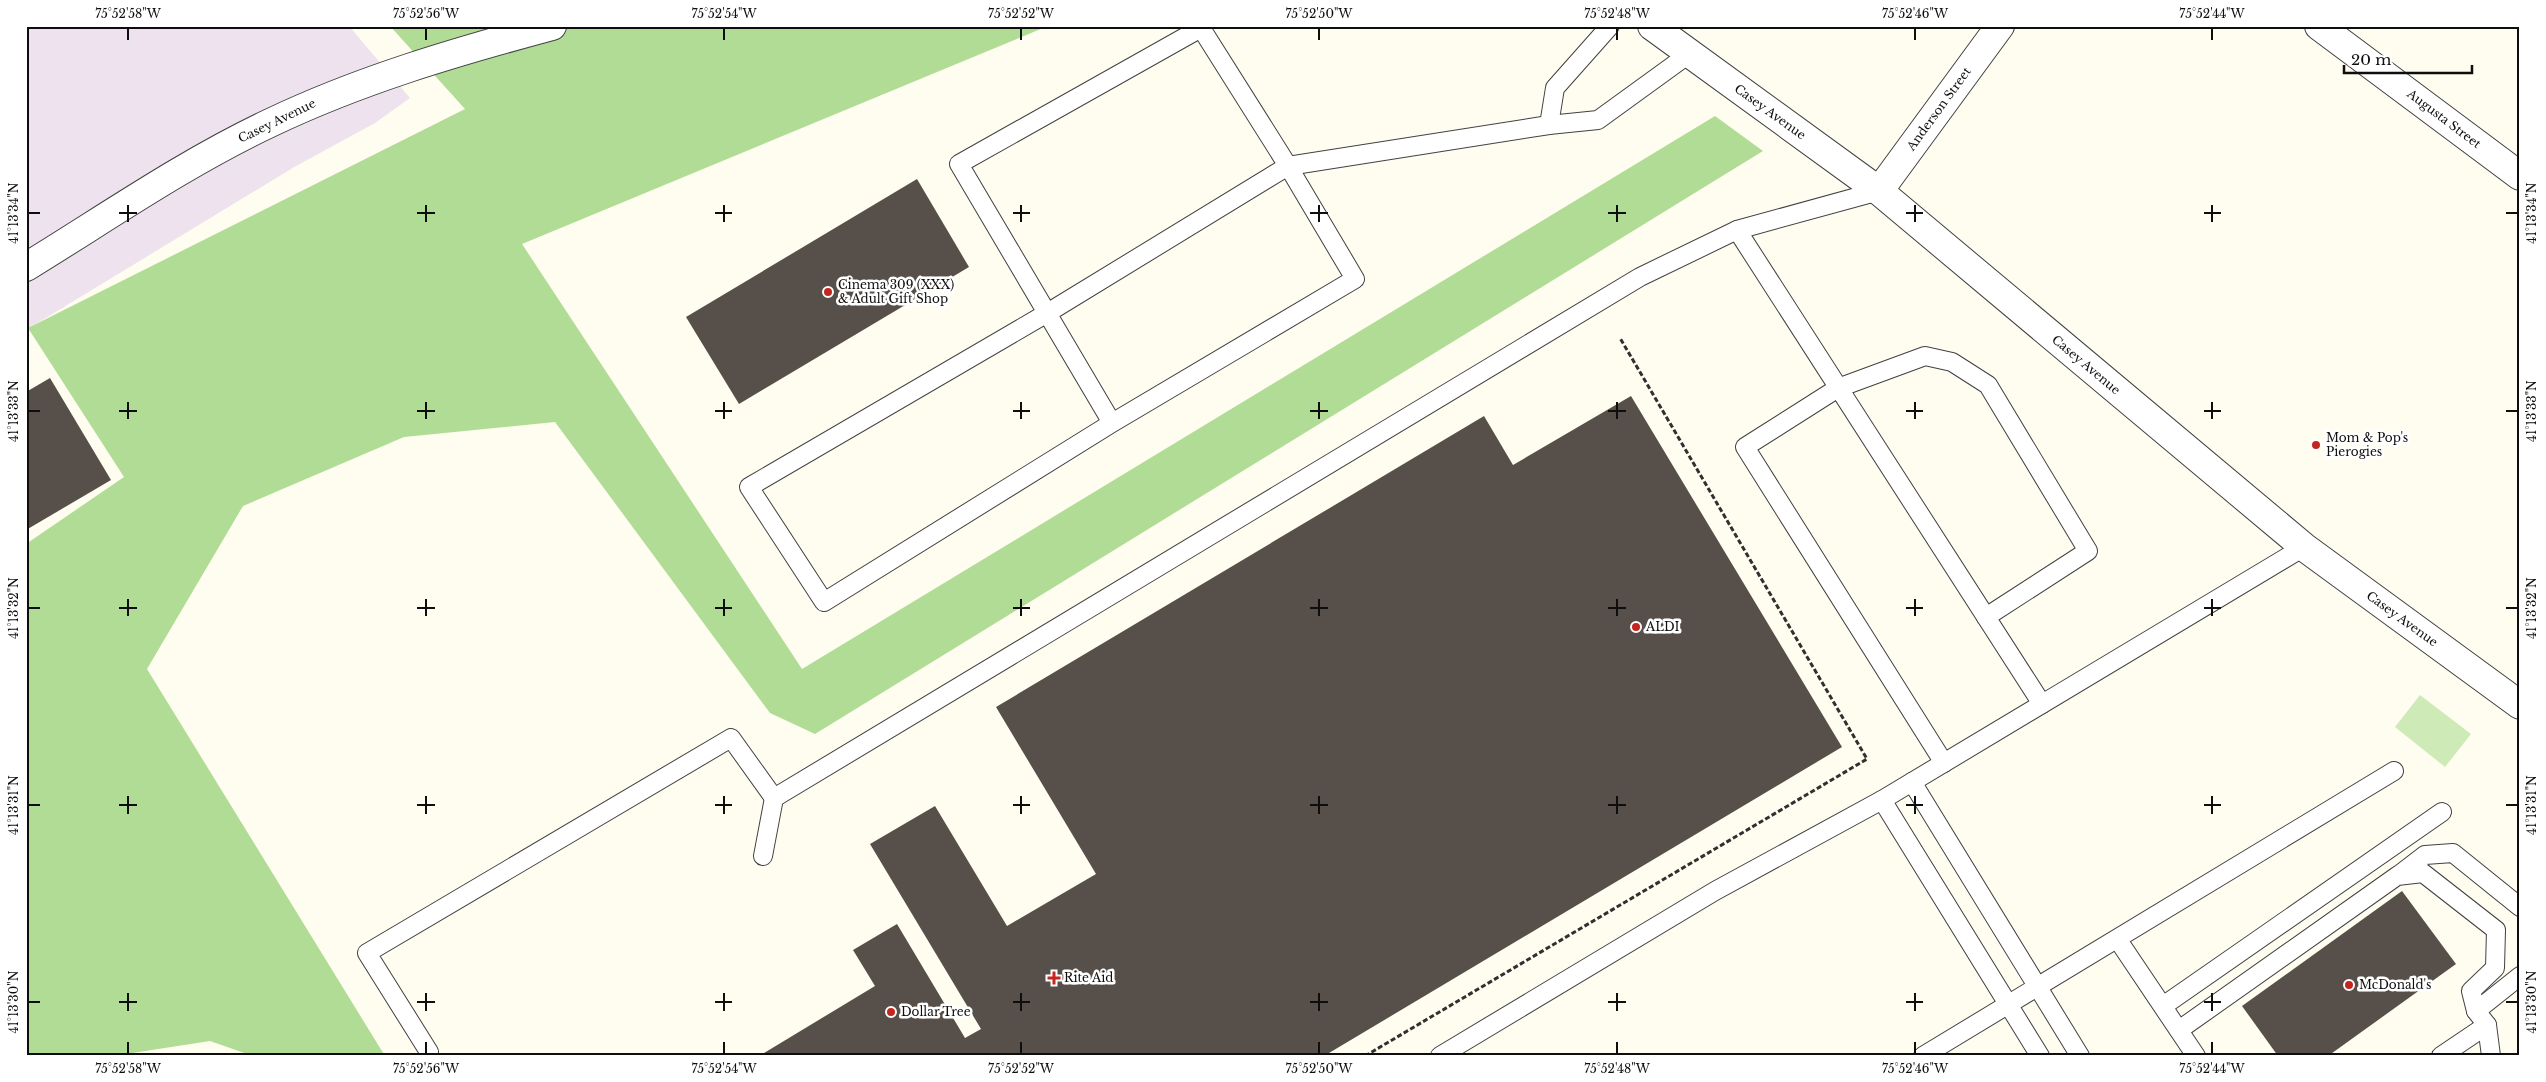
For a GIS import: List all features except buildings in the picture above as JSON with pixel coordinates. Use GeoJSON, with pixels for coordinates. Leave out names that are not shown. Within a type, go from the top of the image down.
{"type":"FeatureCollection","features":[{"type":"Feature","properties":{"kind":"street","name":"Casey Avenue"},"geometry":{"type":"LineString","coordinates":[[26,267],[207,157],[269,123],[338,93],[434,59],[552,26]]}},
{"type":"Feature","properties":{"kind":"street","name":"Casey Avenue"},"geometry":{"type":"LineString","coordinates":[[1652,26],[1879,191],[2304,547],[2519,704]]}},
{"type":"Feature","properties":{"kind":"street","name":"Anderson Street"},"geometry":{"type":"LineString","coordinates":[[1879,191],[2000,26]]}},
{"type":"Feature","properties":{"kind":"street","name":"Augusta Street"},"geometry":{"type":"LineString","coordinates":[[2319,26],[2520,176]]}},
{"type":"Feature","properties":{"kind":"lane"},"geometry":{"type":"LineString","coordinates":[[1549,125],[1555,88],[1610,26]]}},
{"type":"Feature","properties":{"kind":"lane"},"geometry":{"type":"LineString","coordinates":[[1112,423],[1049,312],[959,164],[1201,28],[1288,166],[1355,279],[1112,423],[824,602],[749,487],[1049,312],[1288,166],[1549,125],[1598,120],[1689,54]]}},
{"type":"Feature","properties":{"kind":"lane"},"geometry":{"type":"LineString","coordinates":[[762,856],[774,798],[1640,277],[1737,230],[1879,191]]}},
{"type":"Feature","properties":{"kind":"lane"},"geometry":{"type":"LineString","coordinates":[[1737,230],[2042,704]]}},
{"type":"Feature","properties":{"kind":"lane"},"geometry":{"type":"LineString","coordinates":[[1944,763],[1745,447],[1838,388],[1926,356],[1952,362],[1988,385],[2088,551],[1986,617]]}},
{"type":"Feature","properties":{"kind":"lane"},"geometry":{"type":"LineString","coordinates":[[1440,1056],[1715,891],[1882,800],[2304,547]]}},
{"type":"Feature","properties":{"kind":"lane"},"geometry":{"type":"LineString","coordinates":[[429,1052],[367,953],[731,738],[774,798]]}},
{"type":"Feature","properties":{"kind":"lane"},"geometry":{"type":"LineString","coordinates":[[1923,1056],[2037,986],[2118,940],[2394,771]]}},
{"type":"Feature","properties":{"kind":"lane"},"geometry":{"type":"LineString","coordinates":[[1912,782],[2080,1056]]}},
{"type":"Feature","properties":{"kind":"lane"},"geometry":{"type":"LineString","coordinates":[[1882,800],[2040,1056]]}},
{"type":"Feature","properties":{"kind":"lane"},"geometry":{"type":"LineString","coordinates":[[2163,1006],[2442,812]]}},
{"type":"Feature","properties":{"kind":"lane"},"geometry":{"type":"LineString","coordinates":[[2179,1030],[2426,855],[2453,853],[2520,908]]}},
{"type":"Feature","properties":{"kind":"lane"},"geometry":{"type":"LineString","coordinates":[[2397,876],[2423,873],[2496,930],[2495,968],[2471,991],[2476,1011],[2487,1025],[2491,1056]]}},
{"type":"Feature","properties":{"kind":"lane"},"geometry":{"type":"LineString","coordinates":[[2118,940],[2196,1056]]}},
{"type":"Feature","properties":{"kind":"lane"},"geometry":{"type":"LineString","coordinates":[[2476,1011],[2520,976]]}},
{"type":"Feature","properties":{"kind":"lane"},"geometry":{"type":"LineString","coordinates":[[2441,1056],[2487,1025]]}},
{"type":"Feature","properties":{"kind":"path"},"geometry":{"type":"LineString","coordinates":[[1365,1056],[1867,759],[1620,338]]}},
{"type":"Feature","properties":{"kind":"shaded area"},"geometry":{"type":"Polygon","coordinates":[[[26,26],[349,26],[410,98],[375,123],[296,166],[26,330],[26,26]]]}},
{"type":"Feature","properties":{"kind":"green space"},"geometry":{"type":"Polygon","coordinates":[[[390,26],[1048,26],[522,244],[802,669],[1715,116],[1763,151],[815,734],[770,713],[555,422],[404,437],[243,506],[147,669],[385,1056],[253,1056],[210,1041],[113,1056],[26,1056],[26,544],[124,477],[28,328],[465,109],[390,26]]]}},
{"type":"Feature","properties":{"kind":"green space"},"geometry":{"type":"Polygon","coordinates":[[[2420,695],[2471,734],[2445,767],[2395,727],[2420,695]]]}},
{"type":"Feature","properties":{"kind":"place","name":"Cinema 309 (XXX) & Adult Gift Shop"},"geometry":{"type":"Point","coordinates":[828,292]}},
{"type":"Feature","properties":{"kind":"place","name":"Mom & Pop's Pierogies"},"geometry":{"type":"Point","coordinates":[2316,445]}},
{"type":"Feature","properties":{"kind":"place","name":"ALDI"},"geometry":{"type":"Point","coordinates":[1636,627]}},
{"type":"Feature","properties":{"kind":"place","name":"Rite Aid"},"geometry":{"type":"Point","coordinates":[1054,978]}},
{"type":"Feature","properties":{"kind":"place","name":"McDonald's"},"geometry":{"type":"Point","coordinates":[2349,985]}},
{"type":"Feature","properties":{"kind":"place","name":"Dollar Tree"},"geometry":{"type":"Point","coordinates":[891,1012]}}]}
